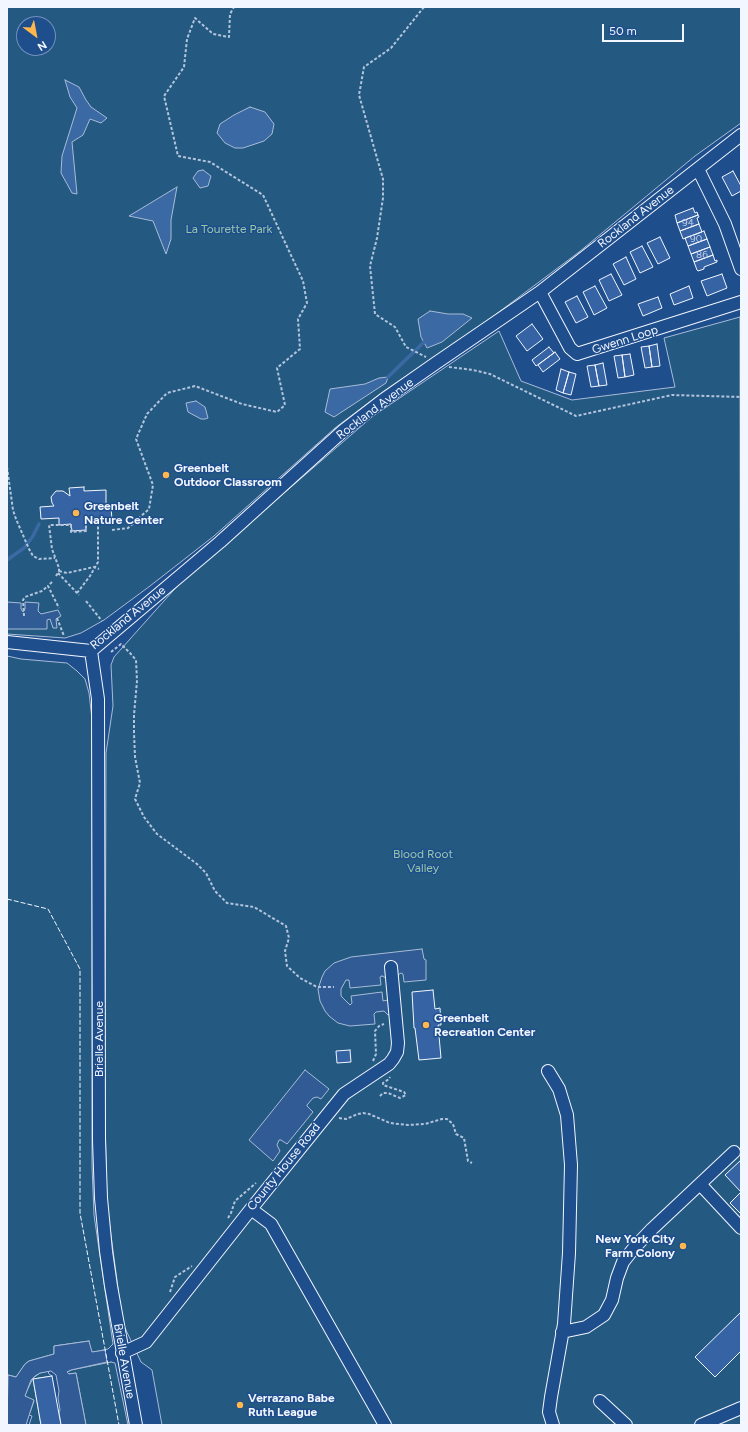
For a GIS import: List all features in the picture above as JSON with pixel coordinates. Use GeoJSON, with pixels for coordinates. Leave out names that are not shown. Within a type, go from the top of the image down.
{"type":"FeatureCollection","features":[{"type":"Feature","properties":{"kind":"street","name":"Rockland Avenue"},"geometry":{"type":"LineString","coordinates":[[7,642],[91,651],[220,542],[344,430],[540,292],[741,135]]}},
{"type":"Feature","properties":{"kind":"street"},"geometry":{"type":"LineString","coordinates":[[698,169],[725,224],[741,269]]}},
{"type":"Feature","properties":{"kind":"street","name":"Gwenn Loop"},"geometry":{"type":"LineString","coordinates":[[540,292],[570,348],[577,354],[741,302]]}},
{"type":"Feature","properties":{"kind":"street","name":"Brielle Avenue"},"geometry":{"type":"LineString","coordinates":[[91,651],[98,699],[99,1140],[101,1198],[106,1251],[122,1353],[136,1425]]}},
{"type":"Feature","properties":{"kind":"street","name":"County House Road"},"geometry":{"type":"LineString","coordinates":[[122,1353],[146,1342],[344,1094],[389,1064],[393,1059],[397,1052],[398,1043],[391,967]]}},
{"type":"Feature","properties":{"kind":"street"},"geometry":{"type":"LineString","coordinates":[[548,1071],[559,1089],[567,1114],[571,1165],[569,1253],[562,1332],[549,1412],[552,1425]]}},
{"type":"Feature","properties":{"kind":"street"},"geometry":{"type":"LineString","coordinates":[[562,1332],[586,1327],[604,1316],[612,1300],[617,1278],[626,1257],[652,1228],[734,1152]]}},
{"type":"Feature","properties":{"kind":"street"},"geometry":{"type":"LineString","coordinates":[[700,1184],[741,1228]]}},
{"type":"Feature","properties":{"kind":"street"},"geometry":{"type":"LineString","coordinates":[[251,1209],[271,1224],[385,1425]]}},
{"type":"Feature","properties":{"kind":"street"},"geometry":{"type":"LineString","coordinates":[[600,1401],[613,1421],[626,1425]]}},
{"type":"Feature","properties":{"kind":"street"},"geometry":{"type":"LineString","coordinates":[[701,1425],[741,1408]]}},
{"type":"Feature","properties":{"kind":"path"},"geometry":{"type":"LineString","coordinates":[[112,530],[128,528],[148,510],[153,485],[136,439],[147,414],[167,393],[195,386],[242,404],[277,412],[285,405],[277,368],[300,349],[298,319],[307,303],[303,281],[263,195],[210,162],[178,156],[164,96],[184,67],[187,39],[195,18],[213,34],[229,37],[230,14],[234,7]]}},
{"type":"Feature","properties":{"kind":"path"},"geometry":{"type":"LineString","coordinates":[[418,353],[406,347],[395,327],[375,314],[370,266],[377,238],[383,198],[383,179],[359,95],[364,67],[391,48],[424,7]]}},
{"type":"Feature","properties":{"kind":"path"},"geometry":{"type":"LineString","coordinates":[[444,367],[473,370],[490,374],[576,416],[672,396],[741,397]]}},
{"type":"Feature","properties":{"kind":"path"},"geometry":{"type":"LineString","coordinates":[[7,467],[13,510],[29,549],[33,556],[39,559],[55,558]]}},
{"type":"Feature","properties":{"kind":"path"},"geometry":{"type":"LineString","coordinates":[[77,593],[96,567],[99,557],[98,521]]}},
{"type":"Feature","properties":{"kind":"path"},"geometry":{"type":"LineString","coordinates":[[56,576],[59,568],[50,540],[49,525],[71,525],[71,532],[86,531],[86,522],[102,521]]}},
{"type":"Feature","properties":{"kind":"path"},"geometry":{"type":"LineString","coordinates":[[58,572],[67,573],[96,567],[99,569]]}},
{"type":"Feature","properties":{"kind":"path"},"geometry":{"type":"LineString","coordinates":[[58,572],[79,595]]}},
{"type":"Feature","properties":{"kind":"path"},"geometry":{"type":"LineString","coordinates":[[24,616],[23,600],[25,597],[42,591],[52,582]]}},
{"type":"Feature","properties":{"kind":"path"},"geometry":{"type":"LineString","coordinates":[[48,586],[59,608]]}},
{"type":"Feature","properties":{"kind":"path"},"geometry":{"type":"LineString","coordinates":[[86,601],[102,621]]}},
{"type":"Feature","properties":{"kind":"path"},"geometry":{"type":"LineString","coordinates":[[57,618],[64,637]]}},
{"type":"Feature","properties":{"kind":"path"},"geometry":{"type":"LineString","coordinates":[[111,652],[121,644],[136,660],[137,681],[134,733],[135,757],[140,783],[135,799],[144,817],[157,834],[197,864],[206,873],[215,891],[227,903],[254,907],[286,926],[288,938],[285,951],[287,966],[300,978],[317,987],[334,987]]}},
{"type":"Feature","properties":{"kind":"path"},"geometry":{"type":"LineString","coordinates":[[371,1064],[376,1054],[375,1031],[379,1026],[384,1024]]}},
{"type":"Feature","properties":{"kind":"path"},"geometry":{"type":"LineString","coordinates":[[380,1096],[383,1093],[388,1093],[400,1098],[406,1095],[404,1092],[382,1085],[382,1083],[389,1079],[390,1074]]}},
{"type":"Feature","properties":{"kind":"path"},"geometry":{"type":"LineString","coordinates":[[336,1117],[342,1120],[363,1113],[390,1123],[408,1125],[425,1124],[442,1119],[447,1120],[453,1124],[456,1134],[464,1138],[468,1161],[472,1163]]}},
{"type":"Feature","properties":{"kind":"green space","name":"La Tourette Park"},"geometry":{"type":"Polygon","coordinates":[[[7,7],[741,7],[741,123],[695,156],[579,252],[479,327],[384,391],[335,428],[214,536],[150,586],[104,620],[81,633],[65,638],[7,634],[7,7]]]}},
{"type":"Feature","properties":{"kind":"green space","name":"Blood Root Valley"},"geometry":{"type":"Polygon","coordinates":[[[740,317],[741,1425],[162,1425],[152,1370],[141,1362],[124,1326],[107,1205],[105,1114],[106,753],[113,706],[111,665],[114,657],[180,583],[373,416],[499,331],[521,381],[572,400],[675,387],[664,338],[740,317]]]}},
{"type":"Feature","properties":{"kind":"green space"},"geometry":{"type":"Polygon","coordinates":[[[7,656],[21,659],[67,663],[85,679],[89,693],[92,719],[92,1166],[94,1215],[113,1344],[108,1349],[94,1352],[91,1352],[90,1350],[89,1341],[54,1346],[54,1354],[29,1361],[25,1364],[16,1377],[8,1375],[7,1378],[7,656]]]}},
{"type":"Feature","properties":{"kind":"green space"},"geometry":{"type":"Polygon","coordinates":[[[111,1362],[115,1363],[128,1425],[86,1425],[76,1373],[69,1374],[67,1372],[111,1362]]]}},
{"type":"Feature","properties":{"kind":"green space"},"geometry":{"type":"Polygon","coordinates":[[[48,1371],[52,1376],[33,1379],[41,1425],[29,1425],[32,1416],[29,1415],[34,1401],[27,1398],[25,1395],[33,1378],[40,1373],[48,1371]]]}},
{"type":"Feature","properties":{"kind":"shaded area"},"geometry":{"type":"Polygon","coordinates":[[[65,80],[79,87],[91,107],[107,118],[101,123],[90,119],[83,135],[72,142],[77,194],[72,193],[61,173],[62,156],[77,108],[70,97],[65,80]]]}},
{"type":"Feature","properties":{"kind":"shaded area"},"geometry":{"type":"Polygon","coordinates":[[[250,107],[265,112],[274,124],[272,134],[264,141],[243,148],[235,148],[225,143],[217,133],[220,124],[250,107]]]}},
{"type":"Feature","properties":{"kind":"shaded area"},"geometry":{"type":"Polygon","coordinates":[[[203,170],[211,176],[208,186],[200,188],[193,178],[198,171],[203,170]]]}},
{"type":"Feature","properties":{"kind":"shaded area"},"geometry":{"type":"Polygon","coordinates":[[[177,187],[171,220],[171,239],[166,254],[153,221],[129,216],[177,187]]]}},
{"type":"Feature","properties":{"kind":"shaded area"},"geometry":{"type":"Polygon","coordinates":[[[430,311],[448,314],[463,314],[472,318],[442,342],[427,348],[421,337],[418,319],[430,311]]]}},
{"type":"Feature","properties":{"kind":"shaded area"},"geometry":{"type":"Polygon","coordinates":[[[388,377],[386,383],[334,417],[325,412],[330,389],[365,384],[379,378],[388,377]]]}},
{"type":"Feature","properties":{"kind":"shaded area"},"geometry":{"type":"Polygon","coordinates":[[[196,401],[205,407],[208,418],[201,419],[188,412],[186,403],[196,401]]]}},
{"type":"Feature","properties":{"kind":"shaded area"},"geometry":{"type":"Polygon","coordinates":[[[7,602],[21,603],[21,609],[23,612],[25,609],[25,602],[39,603],[38,611],[41,614],[58,610],[61,616],[56,619],[57,628],[53,628],[50,619],[47,620],[47,629],[7,629],[7,602]]]}},
{"type":"Feature","properties":{"kind":"shaded area"},"geometry":{"type":"Polygon","coordinates":[[[422,949],[424,959],[426,960],[426,980],[404,982],[403,974],[401,973],[398,975],[401,1014],[388,1015],[384,1011],[376,1012],[374,1014],[375,1024],[350,1026],[338,1023],[325,1011],[320,1001],[318,989],[325,971],[334,963],[351,957],[422,949]],[[382,976],[380,977],[381,985],[350,988],[349,980],[346,980],[341,989],[341,996],[350,1005],[352,1003],[351,996],[382,992],[383,1001],[388,1000],[388,979],[382,976]]]}},
{"type":"Feature","properties":{"kind":"shaded area"},"geometry":{"type":"Polygon","coordinates":[[[305,1070],[329,1089],[321,1099],[317,1097],[313,1098],[307,1105],[313,1112],[287,1144],[279,1140],[277,1145],[280,1151],[273,1161],[249,1140],[305,1070]]]}},
{"type":"Feature","properties":{"kind":"shaded area"},"geometry":{"type":"Polygon","coordinates":[[[89,1341],[92,1352],[105,1350],[107,1362],[67,1372],[69,1374],[76,1373],[86,1425],[61,1425],[58,1398],[59,1391],[56,1375],[51,1371],[40,1373],[31,1380],[25,1396],[34,1400],[26,1425],[7,1425],[8,1375],[16,1377],[25,1364],[29,1361],[54,1354],[54,1346],[89,1341]]]}},
{"type":"Feature","properties":{"kind":"building"},"geometry":{"type":"Polygon","coordinates":[[[733,171],[741,186],[741,191],[732,196],[722,177],[733,171]]]}},
{"type":"Feature","properties":{"kind":"building"},"geometry":{"type":"Polygon","coordinates":[[[693,208],[695,213],[697,212],[698,215],[677,223],[675,215],[693,208]]]}},
{"type":"Feature","properties":{"kind":"building"},"geometry":{"type":"Polygon","coordinates":[[[698,215],[699,217],[697,218],[699,224],[680,231],[677,223],[698,215]]]}},
{"type":"Feature","properties":{"kind":"building"},"geometry":{"type":"Polygon","coordinates":[[[699,224],[702,232],[683,239],[680,231],[699,224]]]}},
{"type":"Feature","properties":{"kind":"building"},"geometry":{"type":"Polygon","coordinates":[[[704,231],[707,239],[688,246],[685,238],[704,231]]]}},
{"type":"Feature","properties":{"kind":"building"},"geometry":{"type":"Polygon","coordinates":[[[660,237],[670,258],[658,264],[647,243],[660,237]]]}},
{"type":"Feature","properties":{"kind":"building"},"geometry":{"type":"Polygon","coordinates":[[[707,239],[710,247],[691,254],[688,246],[707,239]]]}},
{"type":"Feature","properties":{"kind":"building"},"geometry":{"type":"Polygon","coordinates":[[[642,246],[653,267],[640,273],[630,252],[642,246]]]}},
{"type":"Feature","properties":{"kind":"building"},"geometry":{"type":"Polygon","coordinates":[[[710,247],[713,255],[694,262],[691,254],[710,247]]]}},
{"type":"Feature","properties":{"kind":"building"},"geometry":{"type":"Polygon","coordinates":[[[713,255],[715,261],[717,260],[717,262],[704,267],[704,269],[697,270],[694,262],[713,255]]]}},
{"type":"Feature","properties":{"kind":"building"},"geometry":{"type":"Polygon","coordinates":[[[626,257],[636,279],[624,285],[613,264],[626,257]]]}},
{"type":"Feature","properties":{"kind":"building"},"geometry":{"type":"Polygon","coordinates":[[[611,274],[622,295],[609,301],[599,280],[611,274]]]}},
{"type":"Feature","properties":{"kind":"building"},"geometry":{"type":"Polygon","coordinates":[[[722,274],[727,288],[707,296],[701,281],[722,274]]]}},
{"type":"Feature","properties":{"kind":"building"},"geometry":{"type":"Polygon","coordinates":[[[595,286],[607,308],[594,315],[583,292],[595,286]]]}},
{"type":"Feature","properties":{"kind":"building"},"geometry":{"type":"Polygon","coordinates":[[[689,286],[693,298],[674,305],[670,294],[689,286]]]}},
{"type":"Feature","properties":{"kind":"building"},"geometry":{"type":"Polygon","coordinates":[[[577,296],[588,317],[576,323],[565,302],[577,296]]]}},
{"type":"Feature","properties":{"kind":"building"},"geometry":{"type":"Polygon","coordinates":[[[658,297],[662,308],[643,316],[638,304],[658,297]]]}},
{"type":"Feature","properties":{"kind":"building"},"geometry":{"type":"Polygon","coordinates":[[[532,324],[543,339],[527,351],[516,336],[532,324]]]}},
{"type":"Feature","properties":{"kind":"building"},"geometry":{"type":"Polygon","coordinates":[[[657,344],[660,366],[652,367],[649,346],[657,344]]]}},
{"type":"Feature","properties":{"kind":"building"},"geometry":{"type":"Polygon","coordinates":[[[649,346],[652,367],[645,368],[641,347],[649,346]]]}},
{"type":"Feature","properties":{"kind":"building"},"geometry":{"type":"Polygon","coordinates":[[[549,347],[554,353],[536,366],[532,360],[549,347]]]}},
{"type":"Feature","properties":{"kind":"building"},"geometry":{"type":"Polygon","coordinates":[[[555,352],[560,359],[543,372],[538,365],[555,352]]]}},
{"type":"Feature","properties":{"kind":"building"},"geometry":{"type":"Polygon","coordinates":[[[630,354],[634,375],[625,377],[622,355],[630,354]]]}},
{"type":"Feature","properties":{"kind":"building"},"geometry":{"type":"Polygon","coordinates":[[[622,355],[625,377],[618,378],[614,356],[622,355]]]}},
{"type":"Feature","properties":{"kind":"building"},"geometry":{"type":"Polygon","coordinates":[[[603,363],[607,385],[599,386],[595,365],[603,363]]]}},
{"type":"Feature","properties":{"kind":"building"},"geometry":{"type":"Polygon","coordinates":[[[595,365],[599,386],[591,387],[587,366],[595,365]]]}},
{"type":"Feature","properties":{"kind":"building"},"geometry":{"type":"Polygon","coordinates":[[[561,369],[569,372],[563,393],[556,390],[561,369]]]}},
{"type":"Feature","properties":{"kind":"building"},"geometry":{"type":"Polygon","coordinates":[[[569,372],[576,374],[571,395],[563,393],[569,372]]]}},
{"type":"Feature","properties":{"kind":"building","name":"Greenbelt Nature Center"},"geometry":{"type":"Polygon","coordinates":[[[84,487],[84,491],[106,490],[106,505],[102,506],[102,508],[111,507],[112,520],[86,520],[86,530],[72,531],[71,524],[59,525],[59,518],[41,519],[40,507],[54,506],[51,497],[56,491],[63,491],[70,496],[69,488],[84,487]]]}},
{"type":"Feature","properties":{"kind":"building","name":"Greenbelt Recreation Center"},"geometry":{"type":"Polygon","coordinates":[[[433,990],[435,1009],[440,1008],[441,1025],[438,1025],[441,1058],[419,1060],[414,1028],[412,992],[433,990]]]}},
{"type":"Feature","properties":{"kind":"building"},"geometry":{"type":"Polygon","coordinates":[[[350,1050],[351,1062],[337,1063],[336,1051],[350,1050]]]}},
{"type":"Feature","properties":{"kind":"building"},"geometry":{"type":"Polygon","coordinates":[[[741,1160],[741,1192],[725,1175],[741,1160]]]}},
{"type":"Feature","properties":{"kind":"building"},"geometry":{"type":"Polygon","coordinates":[[[741,1192],[741,1214],[730,1203],[741,1192]]]}},
{"type":"Feature","properties":{"kind":"building"},"geometry":{"type":"Polygon","coordinates":[[[741,1312],[741,1351],[715,1377],[695,1357],[741,1312]]]}},
{"type":"Feature","properties":{"kind":"building"},"geometry":{"type":"Polygon","coordinates":[[[52,1376],[61,1425],[41,1425],[33,1379],[52,1376]]]}},
{"type":"Feature","properties":{"kind":"waterway"},"geometry":{"type":"LineString","coordinates":[[388,377],[424,342]]}},
{"type":"Feature","properties":{"kind":"waterway"},"geometry":{"type":"LineString","coordinates":[[7,560],[24,548],[33,536],[39,524]]}},
{"type":"Feature","properties":{"kind":"fence"},"geometry":{"type":"LineString","coordinates":[[7,899],[48,909],[80,969],[80,1213],[119,1425]]}},
{"type":"Feature","properties":{"kind":"place","name":"Greenbelt Outdoor Classroom"},"geometry":{"type":"Point","coordinates":[166,475]}},
{"type":"Feature","properties":{"kind":"place","name":"Greenbelt Nature Center"},"geometry":{"type":"Point","coordinates":[76,513]}},
{"type":"Feature","properties":{"kind":"place","name":"Greenbelt Recreation Center"},"geometry":{"type":"Point","coordinates":[426,1025]}},
{"type":"Feature","properties":{"kind":"place","name":"New York City Farm Colony"},"geometry":{"type":"Point","coordinates":[683,1246]}},
{"type":"Feature","properties":{"kind":"place","name":"Verrazano Babe Ruth League"},"geometry":{"type":"Point","coordinates":[240,1405]}}]}
